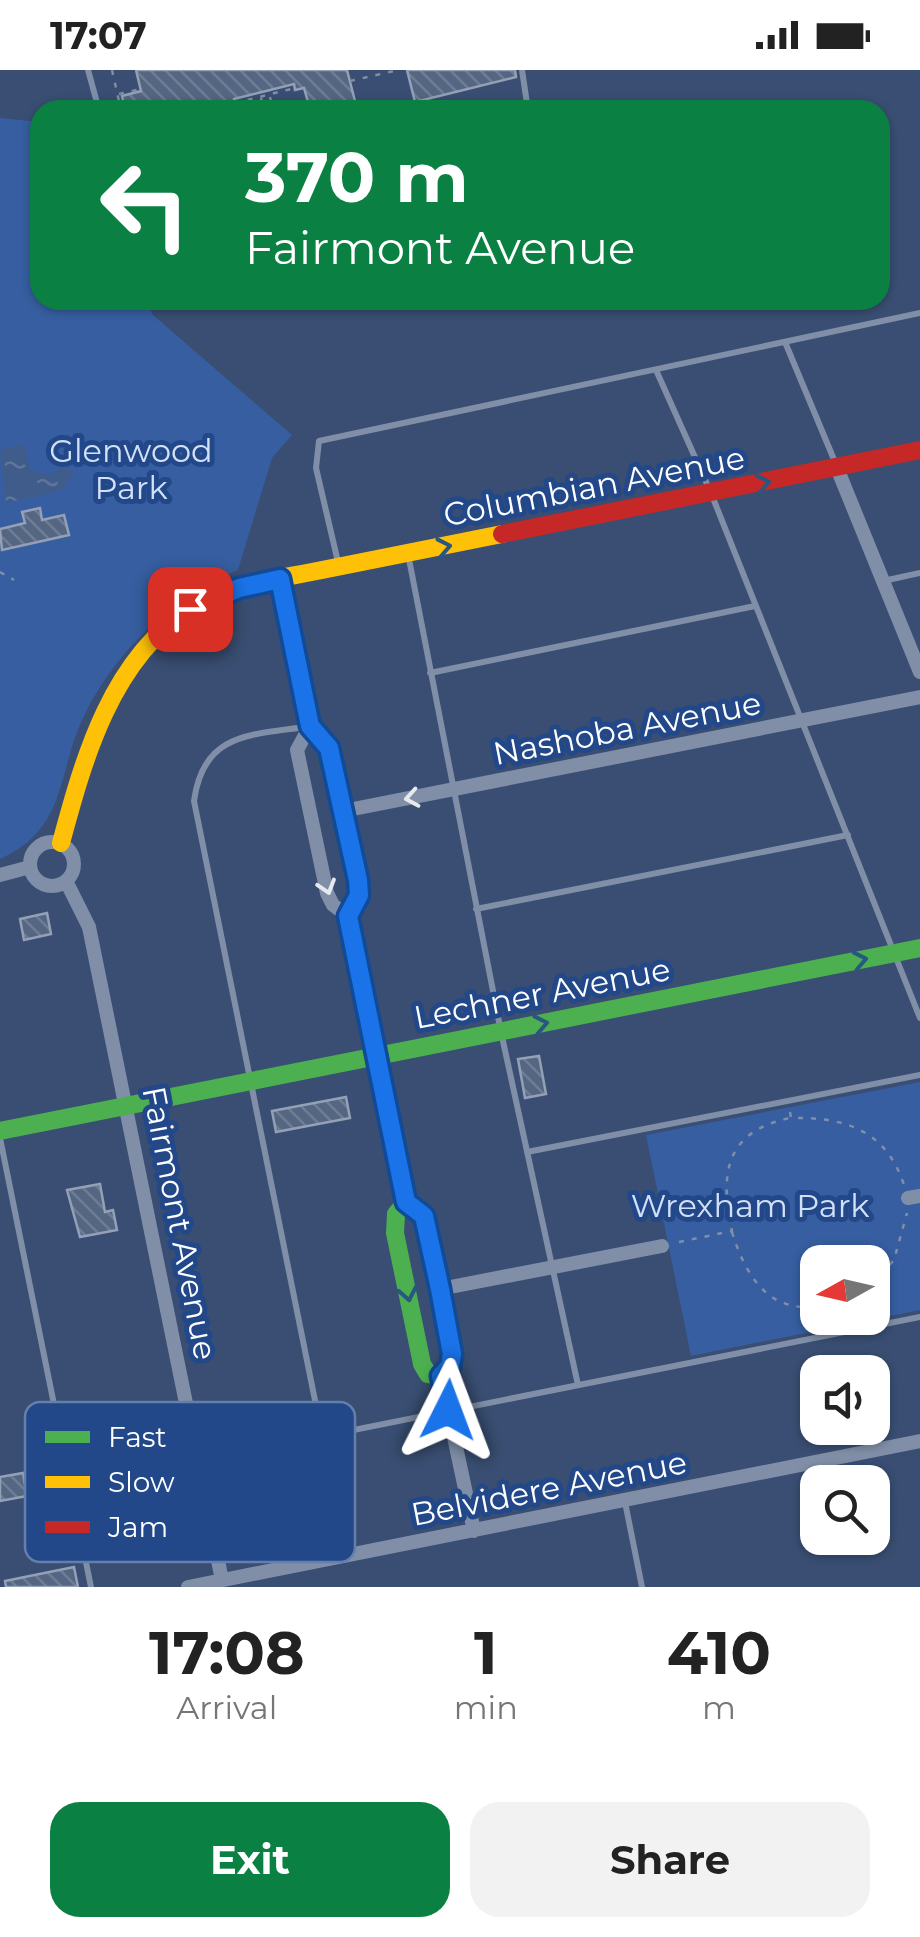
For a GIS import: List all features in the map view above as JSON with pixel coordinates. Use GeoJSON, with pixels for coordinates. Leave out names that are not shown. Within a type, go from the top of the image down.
{"type":"FeatureCollection","features":[{"type":"Feature","properties":{"kind":"street","name":"Columbian Avenue"},"geometry":{"type":"LineString","coordinates":[[280,579],[920,450]]}},
{"type":"Feature","properties":{"kind":"street"},"geometry":{"type":"LineString","coordinates":[[836,468],[920,672]]}},
{"type":"Feature","properties":{"kind":"street"},"geometry":{"type":"LineString","coordinates":[[280,579],[310,726],[329,748],[344,810],[359,895],[348,916],[406,1202],[424,1216],[452,1354],[450,1366],[441,1376]]}},
{"type":"Feature","properties":{"kind":"street","name":"Fairmont Avenue"},"geometry":{"type":"LineString","coordinates":[[185,1402],[89,927],[66,881],[74,861],[62,843],[86,752],[122,680],[152,642],[190,609],[239,588],[280,579]]}},
{"type":"Feature","properties":{"kind":"street","name":"Nashoba Avenue"},"geometry":{"type":"LineString","coordinates":[[344,810],[920,697]]}},
{"type":"Feature","properties":{"kind":"street"},"geometry":{"type":"LineString","coordinates":[[310,726],[297,750],[327,892],[334,905],[348,916]]}},
{"type":"Feature","properties":{"kind":"street"},"geometry":{"type":"LineString","coordinates":[[62,843],[41,844],[32,854],[30,867],[41,883],[54,886],[66,881]]}},
{"type":"Feature","properties":{"kind":"street"},"geometry":{"type":"LineString","coordinates":[[0,875],[30,867]]}},
{"type":"Feature","properties":{"kind":"street","name":"Lechner Avenue"},"geometry":{"type":"LineString","coordinates":[[0,1135],[126,1106],[920,948]]}},
{"type":"Feature","properties":{"kind":"street"},"geometry":{"type":"LineString","coordinates":[[406,1202],[396,1214],[395,1232],[422,1364],[428,1374],[441,1376]]}},
{"type":"Feature","properties":{"kind":"street"},"geometry":{"type":"LineString","coordinates":[[440,1289],[662,1246]]}},
{"type":"Feature","properties":{"kind":"street"},"geometry":{"type":"LineString","coordinates":[[441,1376],[474,1531]]}},
{"type":"Feature","properties":{"kind":"street","name":"Belvidere Avenue"},"geometry":{"type":"LineString","coordinates":[[355,1554],[920,1441]]}},
{"type":"Feature","properties":{"kind":"street","name":"Fairmont Avenue"},"geometry":{"type":"LineString","coordinates":[[218,1562],[222,1580]]}},
{"type":"Feature","properties":{"kind":"street","name":"Belvidere Avenue"},"geometry":{"type":"LineString","coordinates":[[188,1587],[315,1562]]}},
{"type":"Feature","properties":{"kind":"lane"},"geometry":{"type":"LineString","coordinates":[[88,70],[96,100]]}},
{"type":"Feature","properties":{"kind":"lane"},"geometry":{"type":"LineString","coordinates":[[522,70],[526,100]]}},
{"type":"Feature","properties":{"kind":"lane"},"geometry":{"type":"LineString","coordinates":[[339,568],[316,468],[319,441],[920,313]]}},
{"type":"Feature","properties":{"kind":"lane"},"geometry":{"type":"LineString","coordinates":[[785,342],[836,468]]}},
{"type":"Feature","properties":{"kind":"lane"},"geometry":{"type":"LineString","coordinates":[[656,370],[711,493],[920,1018]]}},
{"type":"Feature","properties":{"kind":"lane"},"geometry":{"type":"LineString","coordinates":[[408,554],[476,910],[578,1384]]}},
{"type":"Feature","properties":{"kind":"lane"},"geometry":{"type":"LineString","coordinates":[[883,581],[920,573]]}},
{"type":"Feature","properties":{"kind":"lane"},"geometry":{"type":"LineString","coordinates":[[430,673],[755,606]]}},
{"type":"Feature","properties":{"kind":"lane"},"geometry":{"type":"LineString","coordinates":[[310,726],[242,736],[216,749],[197,776],[194,800],[315,1402]]}},
{"type":"Feature","properties":{"kind":"lane"},"geometry":{"type":"LineString","coordinates":[[476,910],[848,834]]}},
{"type":"Feature","properties":{"kind":"lane"},"geometry":{"type":"LineString","coordinates":[[527,1152],[920,1074]]}},
{"type":"Feature","properties":{"kind":"lane"},"geometry":{"type":"LineString","coordinates":[[0,1135],[54,1402]]}},
{"type":"Feature","properties":{"kind":"lane"},"geometry":{"type":"LineString","coordinates":[[355,1429],[920,1318]]}},
{"type":"Feature","properties":{"kind":"lane"},"geometry":{"type":"LineString","coordinates":[[625,1501],[642,1587]]}},
{"type":"Feature","properties":{"kind":"lane"},"geometry":{"type":"LineString","coordinates":[[87,1562],[92,1587]]}},
{"type":"Feature","properties":{"kind":"path"},"geometry":{"type":"LineString","coordinates":[[112,70],[120,100]]}},
{"type":"Feature","properties":{"kind":"path"},"geometry":{"type":"LineString","coordinates":[[350,81],[394,71]]}},
{"type":"Feature","properties":{"kind":"path"},"geometry":{"type":"LineString","coordinates":[[246,100],[295,88]]}},
{"type":"Feature","properties":{"kind":"path"},"geometry":{"type":"LineString","coordinates":[[118,94],[141,89]]}},
{"type":"Feature","properties":{"kind":"path"},"geometry":{"type":"LineString","coordinates":[[269,94],[270,100]]}},
{"type":"Feature","properties":{"kind":"path"},"geometry":{"type":"LineString","coordinates":[[260,96],[261,100]]}},
{"type":"Feature","properties":{"kind":"path"},"geometry":{"type":"LineString","coordinates":[[0,572],[14,580]]}},
{"type":"Feature","properties":{"kind":"path"},"geometry":{"type":"LineString","coordinates":[[788,1100],[791,1118]]}},
{"type":"Feature","properties":{"kind":"path"},"geometry":{"type":"LineString","coordinates":[[800,1309],[774,1302],[747,1270],[732,1231],[725,1195],[728,1164],[752,1133],[791,1118],[834,1118],[859,1126],[894,1160],[914,1197],[890,1264]]}},
{"type":"Feature","properties":{"kind":"path"},"geometry":{"type":"LineString","coordinates":[[662,1246],[732,1231]]}},
{"type":"Feature","properties":{"kind":"green space","name":"Glenwood Park"},"geometry":{"type":"Polygon","coordinates":[[[0,118],[30,121],[30,310],[150,310],[292,435],[272,458],[238,570],[190,596],[130,647],[85,714],[50,815],[22,846],[0,859],[0,118]]]}},
{"type":"Feature","properties":{"kind":"green space","name":"Wrexham Park"},"geometry":{"type":"Polygon","coordinates":[[[920,1082],[920,1310],[890,1316],[890,1245],[800,1245],[800,1334],[691,1356],[646,1135],[920,1082]]]}},
{"type":"Feature","properties":{"kind":"water"},"geometry":{"type":"Polygon","coordinates":[[[24,444],[30,470],[51,476],[63,465],[74,472],[62,490],[6,503],[0,450],[24,444]]]}},
{"type":"Feature","properties":{"kind":"building"},"geometry":{"type":"Polygon","coordinates":[[[136,70],[347,70],[355,100],[307,100],[304,88],[295,90],[294,84],[234,100],[123,100],[122,96],[141,91],[136,70]]]}},
{"type":"Feature","properties":{"kind":"building"},"geometry":{"type":"Polygon","coordinates":[[[407,70],[515,70],[516,77],[414,100],[407,70]]]}},
{"type":"Feature","properties":{"kind":"building"},"geometry":{"type":"Polygon","coordinates":[[[40,508],[42,520],[64,515],[69,535],[2,550],[0,529],[25,523],[22,512],[40,508]]]}},
{"type":"Feature","properties":{"kind":"building"},"geometry":{"type":"Polygon","coordinates":[[[47,913],[51,934],[24,940],[20,919],[47,913]]]}},
{"type":"Feature","properties":{"kind":"building"},"geometry":{"type":"Polygon","coordinates":[[[539,1056],[546,1094],[525,1098],[518,1059],[539,1056]]]}},
{"type":"Feature","properties":{"kind":"building"},"geometry":{"type":"Polygon","coordinates":[[[346,1097],[350,1118],[276,1132],[272,1111],[346,1097]]]}},
{"type":"Feature","properties":{"kind":"building"},"geometry":{"type":"Polygon","coordinates":[[[100,1184],[105,1212],[113,1210],[117,1230],[80,1237],[67,1190],[100,1184]]]}},
{"type":"Feature","properties":{"kind":"building"},"geometry":{"type":"Polygon","coordinates":[[[23,1473],[25,1496],[0,1501],[0,1477],[23,1473]]]}},
{"type":"Feature","properties":{"kind":"building"},"geometry":{"type":"Polygon","coordinates":[[[74,1567],[78,1587],[6,1587],[5,1581],[74,1567]]]}},
{"type":"Feature","properties":{"kind":"traffic: fast"},"geometry":{"type":"LineString","coordinates":[[280,579],[310,726],[329,748],[358,880],[359,895],[349,917],[406,1202],[396,1214],[395,1233],[422,1364],[428,1374],[441,1376]]}},
{"type":"Feature","properties":{"kind":"traffic: fast"},"geometry":{"type":"LineString","coordinates":[[0,1131],[920,948]]}},
{"type":"Feature","properties":{"kind":"traffic: slow"},"geometry":{"type":"LineString","coordinates":[[61,843],[91,745],[121,682],[163,629],[191,608],[221,593],[255,583],[502,534]]}},
{"type":"Feature","properties":{"kind":"traffic: jam"},"geometry":{"type":"LineString","coordinates":[[502,534],[920,450]]}},
{"type":"Feature","properties":{"kind":"route"},"geometry":{"type":"LineString","coordinates":[[190,609],[239,588],[280,579],[310,726],[329,748],[358,880],[359,895],[348,916],[406,1202],[420,1209],[424,1216],[440,1289],[452,1354],[450,1366],[441,1376],[448,1410]]}}]}
